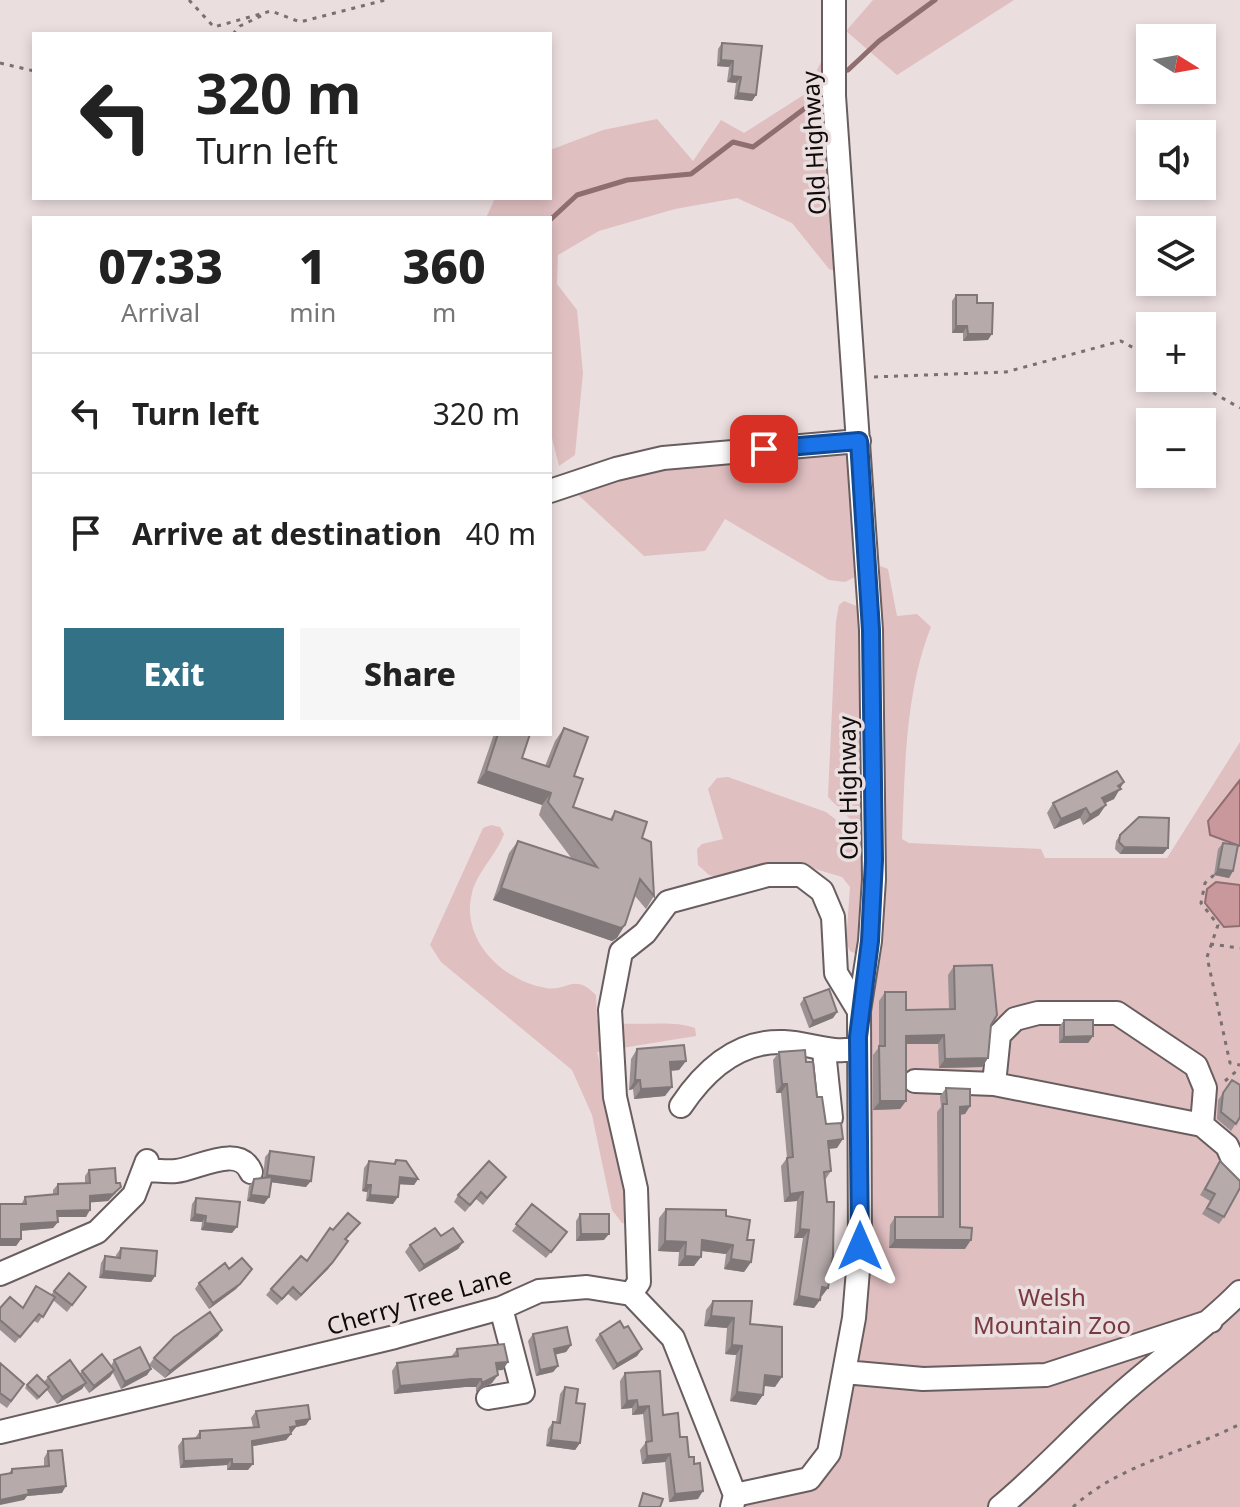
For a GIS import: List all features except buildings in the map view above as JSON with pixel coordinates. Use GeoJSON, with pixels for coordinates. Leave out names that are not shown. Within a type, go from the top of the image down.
{"type":"FeatureCollection","features":[{"type":"Feature","properties":{"kind":"street","name":"Old Highway"},"geometry":{"type":"LineString","coordinates":[[734,1501],[809,1479],[829,1453],[854,1318],[860,1246],[859,1011],[874,879],[871,630],[834,96],[834,0]]}},
{"type":"Feature","properties":{"kind":"street"},"geometry":{"type":"LineString","coordinates":[[552,490],[616,469],[663,458],[859,441]]}},
{"type":"Feature","properties":{"kind":"street"},"geometry":{"type":"LineString","coordinates":[[734,1501],[673,1338],[631,1294],[639,1282],[636,1189],[615,1097],[610,1010],[621,952],[645,933],[668,902],[768,875],[801,875],[822,891],[833,917],[836,973],[859,1011]]}},
{"type":"Feature","properties":{"kind":"street"},"geometry":{"type":"LineString","coordinates":[[994,1084],[999,1035],[1015,1019],[1038,1013],[1117,1013],[1196,1066],[1205,1088],[1202,1125]]}},
{"type":"Feature","properties":{"kind":"street"},"geometry":{"type":"LineString","coordinates":[[681,1106],[696,1083],[721,1059],[748,1048],[782,1042],[824,1051],[841,1052],[859,1048]]}},
{"type":"Feature","properties":{"kind":"street"},"geometry":{"type":"LineString","coordinates":[[824,1051],[831,1118]]}},
{"type":"Feature","properties":{"kind":"street"},"geometry":{"type":"LineString","coordinates":[[915,1081],[994,1084],[1202,1125],[1227,1146],[1240,1176]]}},
{"type":"Feature","properties":{"kind":"street"},"geometry":{"type":"LineString","coordinates":[[0,1274],[97,1232],[134,1195],[146,1165],[176,1171],[222,1158],[240,1161],[251,1172]]}},
{"type":"Feature","properties":{"kind":"street","name":"Cherry Tree Lane"},"geometry":{"type":"LineString","coordinates":[[0,1432],[395,1337],[501,1308],[539,1291],[587,1287],[631,1294]]}},
{"type":"Feature","properties":{"kind":"street"},"geometry":{"type":"LineString","coordinates":[[1000,1507],[1114,1400],[1211,1321],[1240,1292]]}},
{"type":"Feature","properties":{"kind":"street"},"geometry":{"type":"LineString","coordinates":[[488,1398],[523,1392],[501,1308]]}},
{"type":"Feature","properties":{"kind":"street"},"geometry":{"type":"LineString","coordinates":[[844,1372],[923,1379],[1046,1375],[1211,1321]]}},
{"type":"Feature","properties":{"kind":"path"},"geometry":{"type":"LineString","coordinates":[[189,0],[214,27],[271,11],[300,22],[385,0]]}},
{"type":"Feature","properties":{"kind":"path"},"geometry":{"type":"LineString","coordinates":[[235,32],[240,26],[271,11]]}},
{"type":"Feature","properties":{"kind":"path"},"geometry":{"type":"LineString","coordinates":[[0,63],[32,71]]}},
{"type":"Feature","properties":{"kind":"path"},"geometry":{"type":"LineString","coordinates":[[855,378],[1006,372],[1121,341],[1136,349]]}},
{"type":"Feature","properties":{"kind":"path"},"geometry":{"type":"LineString","coordinates":[[1212,392],[1240,408]]}},
{"type":"Feature","properties":{"kind":"path"},"geometry":{"type":"LineString","coordinates":[[1214,875],[1205,883],[1201,903],[1218,925],[1210,944],[1209,967],[1230,1063],[1240,1065]]}},
{"type":"Feature","properties":{"kind":"path"},"geometry":{"type":"LineString","coordinates":[[1210,944],[1240,948]]}},
{"type":"Feature","properties":{"kind":"path"},"geometry":{"type":"LineString","coordinates":[[1073,1507],[1090,1491],[1130,1468],[1200,1445],[1240,1424]]}},
{"type":"Feature","properties":{"kind":"green space"},"geometry":{"type":"Polygon","coordinates":[[[873,0],[1014,0],[897,75],[846,31],[873,0]]]}},
{"type":"Feature","properties":{"kind":"green space"},"geometry":{"type":"Polygon","coordinates":[[[824,56],[835,271],[829,269],[792,223],[737,198],[675,209],[599,231],[558,255],[557,284],[577,310],[583,373],[575,455],[559,466],[552,438],[552,216],[487,216],[494,200],[552,200],[552,149],[603,130],[657,119],[693,161],[721,120],[744,133],[805,94],[824,56]]]}},
{"type":"Feature","properties":{"kind":"green space"},"geometry":{"type":"Polygon","coordinates":[[[849,451],[859,575],[845,582],[829,580],[725,519],[705,551],[644,556],[574,491],[643,471],[849,451]]]}},
{"type":"Feature","properties":{"kind":"green space","name":"Welsh Mountain Zoo"},"geometry":{"type":"Polygon","coordinates":[[[880,566],[888,569],[897,616],[917,614],[931,627],[916,678],[908,732],[902,839],[909,843],[1041,849],[1045,858],[1167,858],[1240,742],[1240,1507],[732,1507],[808,1479],[829,1453],[867,1108],[880,566]]]}},
{"type":"Feature","properties":{"kind":"green space"},"geometry":{"type":"Polygon","coordinates":[[[844,601],[859,607],[864,617],[863,832],[828,797],[836,621],[839,605],[844,601]]]}},
{"type":"Feature","properties":{"kind":"green space"},"geometry":{"type":"Polygon","coordinates":[[[728,777],[826,812],[867,844],[859,955],[850,951],[846,943],[850,887],[842,877],[812,868],[763,871],[728,880],[709,875],[698,865],[697,849],[702,844],[723,839],[708,789],[717,778],[728,777]]]}},
{"type":"Feature","properties":{"kind":"green space"},"geometry":{"type":"Polygon","coordinates":[[[491,825],[500,827],[504,834],[475,885],[470,910],[472,927],[488,956],[515,977],[530,984],[554,989],[576,984],[588,988],[596,995],[597,1020],[695,1028],[696,1036],[597,1052],[626,1165],[630,1225],[622,1223],[612,1210],[592,1115],[572,1070],[441,962],[430,945],[483,828],[491,825]]]}},
{"type":"Feature","properties":{"kind":"shaded area"},"geometry":{"type":"Polygon","coordinates":[[[1240,780],[1240,846],[1210,835],[1208,821],[1240,780]]]}},
{"type":"Feature","properties":{"kind":"shaded area"},"geometry":{"type":"Polygon","coordinates":[[[1216,882],[1240,885],[1240,926],[1224,927],[1205,903],[1207,889],[1216,882]]]}},
{"type":"Feature","properties":{"kind":"waterway"},"geometry":{"type":"LineString","coordinates":[[848,70],[879,41],[935,0]]}},
{"type":"Feature","properties":{"kind":"waterway"},"geometry":{"type":"LineString","coordinates":[[552,218],[577,195],[627,180],[691,174],[733,142],[753,147],[820,97]]}},
{"type":"Feature","properties":{"kind":"route"},"geometry":{"type":"LineString","coordinates":[[764,449],[859,441],[871,630],[874,860],[870,941],[858,1037],[860,1246]]}}]}
